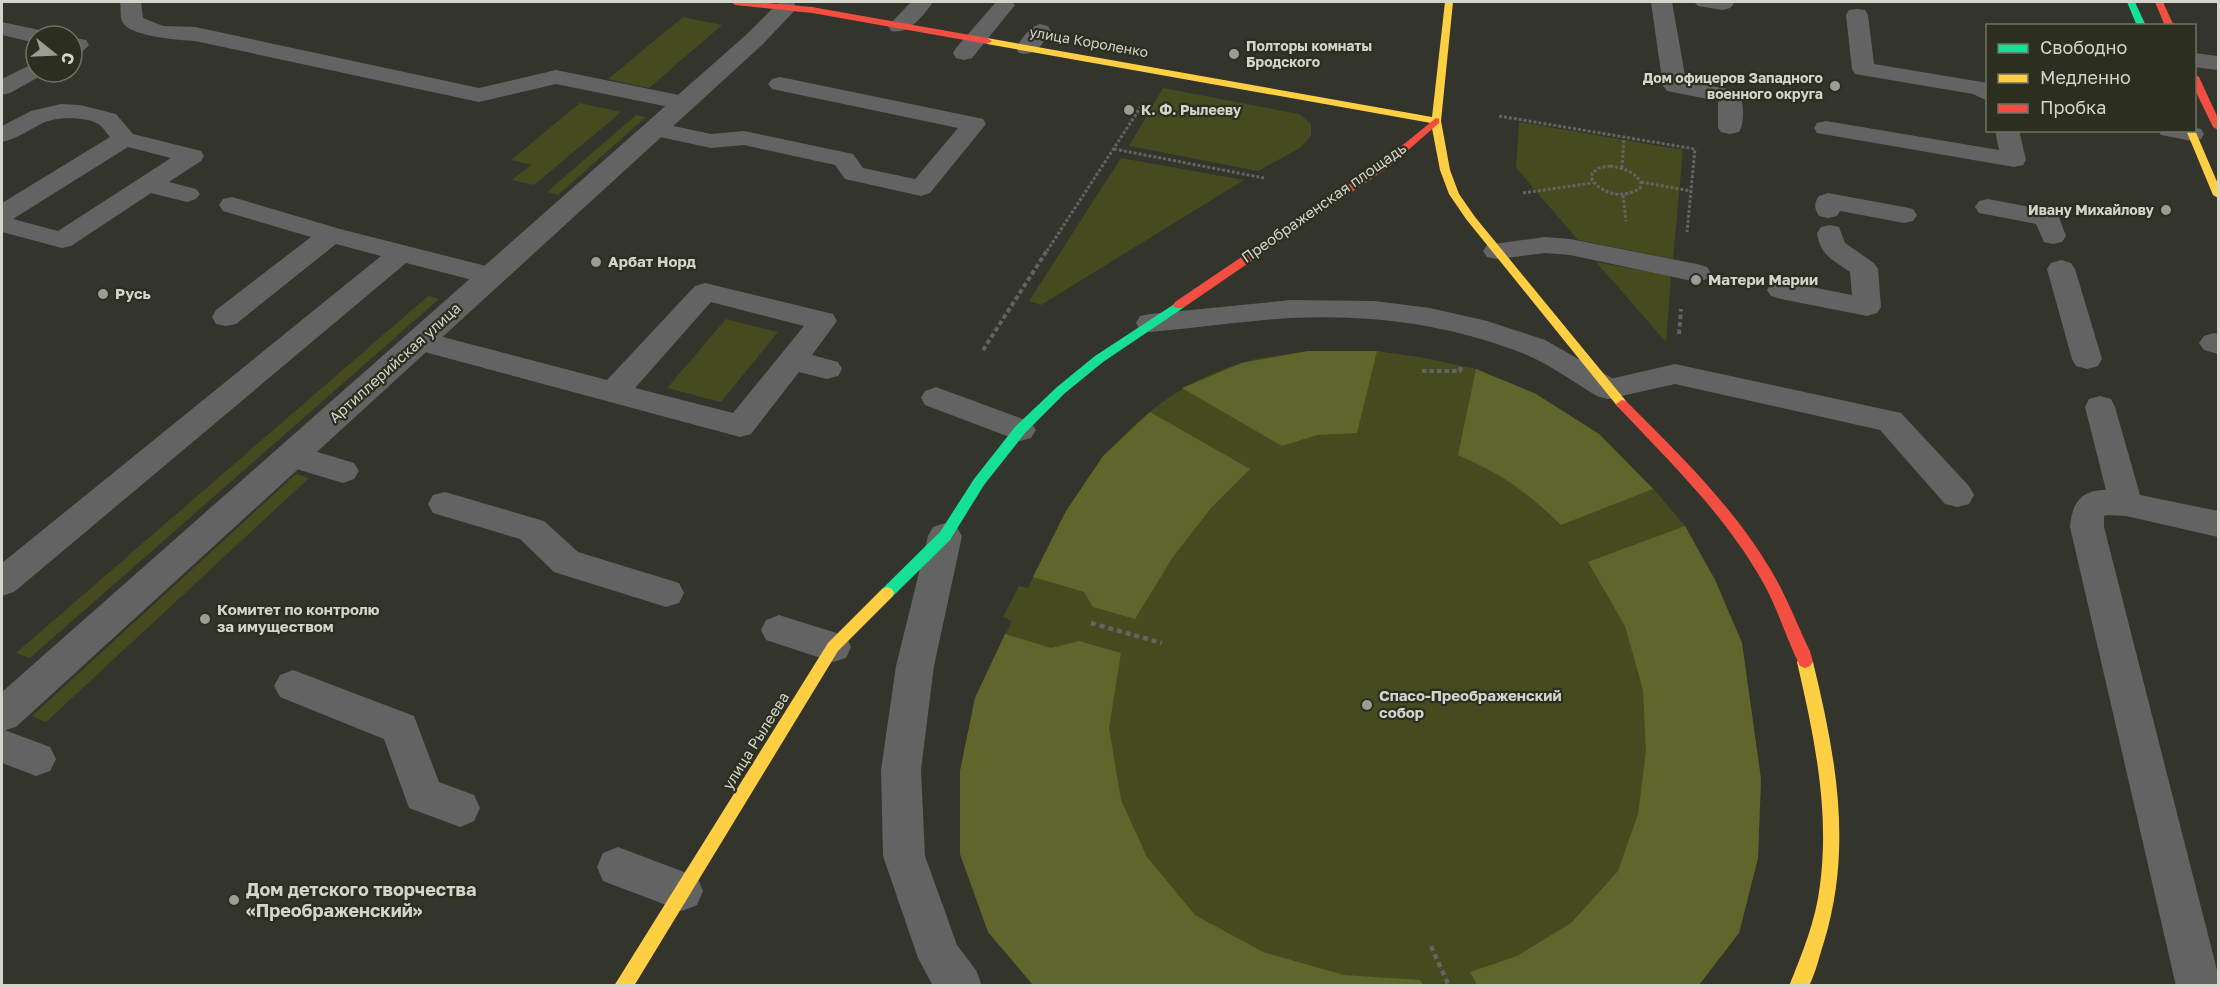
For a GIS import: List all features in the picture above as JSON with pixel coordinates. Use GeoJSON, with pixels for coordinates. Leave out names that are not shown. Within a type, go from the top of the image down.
{"type":"FeatureCollection","features":[{"type":"Feature","properties":{"kind":"street"},"geometry":{"type":"LineString","coordinates":[[131,2],[133,21],[160,32],[195,34],[479,95],[556,77],[684,103]]}},
{"type":"Feature","properties":{"kind":"street","name":"улица Короленко"},"geometry":{"type":"LineString","coordinates":[[735,2],[899,26],[970,46],[1034,40],[1436,120]]}},
{"type":"Feature","properties":{"kind":"street"},"geometry":{"type":"LineString","coordinates":[[899,26],[922,2]]}},
{"type":"Feature","properties":{"kind":"street"},"geometry":{"type":"LineString","coordinates":[[1449,2],[1436,120],[1445,170],[1454,194],[1608,389],[1706,491],[1731,523],[1767,576],[1802,651],[1819,720],[1831,798],[1829,886],[1805,974],[1798,986]]}},
{"type":"Feature","properties":{"kind":"street"},"geometry":{"type":"LineString","coordinates":[[1661,2],[1675,86],[1730,96],[1730,127]]}},
{"type":"Feature","properties":{"kind":"street"},"geometry":{"type":"LineString","coordinates":[[2131,2],[2141,24]]}},
{"type":"Feature","properties":{"kind":"street"},"geometry":{"type":"LineString","coordinates":[[2159,2],[2169,24]]}},
{"type":"Feature","properties":{"kind":"street"},"geometry":{"type":"LineString","coordinates":[[970,46],[1004,6]]}},
{"type":"Feature","properties":{"kind":"street","name":"Артиллерийская улица"},"geometry":{"type":"LineString","coordinates":[[6,705],[420,341],[755,39],[786,8]]}},
{"type":"Feature","properties":{"kind":"street"},"geometry":{"type":"LineString","coordinates":[[1857,15],[1863,69],[1980,88],[1986,92]]}},
{"type":"Feature","properties":{"kind":"street"},"geometry":{"type":"LineString","coordinates":[[2,29],[24,34]]}},
{"type":"Feature","properties":{"kind":"street"},"geometry":{"type":"LineString","coordinates":[[2196,60],[2218,63]]}},
{"type":"Feature","properties":{"kind":"street"},"geometry":{"type":"LineString","coordinates":[[2,88],[24,76]]}},
{"type":"Feature","properties":{"kind":"street"},"geometry":{"type":"LineString","coordinates":[[2196,80],[2218,127]]}},
{"type":"Feature","properties":{"kind":"street"},"geometry":{"type":"LineString","coordinates":[[655,129],[711,141],[744,138],[844,159],[854,174],[921,188],[974,124],[919,106],[780,84]]}},
{"type":"Feature","properties":{"kind":"street"},"geometry":{"type":"LineString","coordinates":[[2,135],[39,117],[61,111],[80,112],[108,119],[124,139],[192,156],[62,240],[2,224]]}},
{"type":"Feature","properties":{"kind":"street","name":"Преображенская площадь"},"geometry":{"type":"LineString","coordinates":[[960,986],[940,958],[904,856],[902,770],[909,712],[915,666],[945,536],[979,482],[1020,430],[1061,390],[1150,323],[1386,164],[1436,120]]}},
{"type":"Feature","properties":{"kind":"street"},"geometry":{"type":"LineString","coordinates":[[1826,128],[2014,160],[2007,132]]}},
{"type":"Feature","properties":{"kind":"street"},"geometry":{"type":"LineString","coordinates":[[2184,132],[2218,195]]}},
{"type":"Feature","properties":{"kind":"street"},"geometry":{"type":"LineString","coordinates":[[2,214],[124,139]]}},
{"type":"Feature","properties":{"kind":"street"},"geometry":{"type":"LineString","coordinates":[[148,185],[187,194]]}},
{"type":"Feature","properties":{"kind":"street"},"geometry":{"type":"LineString","coordinates":[[1781,290],[1867,307],[1864,269],[1832,246],[1828,201],[1904,215]]}},
{"type":"Feature","properties":{"kind":"street"},"geometry":{"type":"LineString","coordinates":[[232,205],[331,235],[492,276]]}},
{"type":"Feature","properties":{"kind":"street"},"geometry":{"type":"LineString","coordinates":[[1988,207],[2048,218],[2053,236]]}},
{"type":"Feature","properties":{"kind":"street"},"geometry":{"type":"LineString","coordinates":[[226,317],[331,235]]}},
{"type":"Feature","properties":{"kind":"street"},"geometry":{"type":"LineString","coordinates":[[1497,251],[1545,245],[1570,247],[1690,271]]}},
{"type":"Feature","properties":{"kind":"street"},"geometry":{"type":"LineString","coordinates":[[2,582],[401,253]]}},
{"type":"Feature","properties":{"kind":"street"},"geometry":{"type":"LineString","coordinates":[[2061,269],[2081,318],[2087,359]]}},
{"type":"Feature","properties":{"kind":"street"},"geometry":{"type":"LineString","coordinates":[[420,341],[613,393],[740,426],[823,321],[705,292],[613,393]]}},
{"type":"Feature","properties":{"kind":"street"},"geometry":{"type":"LineString","coordinates":[[1150,323],[1291,309],[1374,310],[1430,317],[1487,331],[1535,347],[1608,389],[1675,374],[1890,421],[1957,495]]}},
{"type":"Feature","properties":{"kind":"street"},"geometry":{"type":"LineString","coordinates":[[792,360],[827,369]]}},
{"type":"Feature","properties":{"kind":"street"},"geometry":{"type":"LineString","coordinates":[[936,398],[1020,430]]}},
{"type":"Feature","properties":{"kind":"street"},"geometry":{"type":"LineString","coordinates":[[2100,407],[2126,504]]}},
{"type":"Feature","properties":{"kind":"street"},"geometry":{"type":"LineString","coordinates":[[291,456],[343,471]]}},
{"type":"Feature","properties":{"kind":"street"},"geometry":{"type":"LineString","coordinates":[[2199,986],[2086,527],[2088,510],[2102,502],[2126,504],[2218,524]]}},
{"type":"Feature","properties":{"kind":"street"},"geometry":{"type":"LineString","coordinates":[[445,504],[532,530],[566,562],[666,593]]}},
{"type":"Feature","properties":{"kind":"street","name":"улица Рылеева"},"geometry":{"type":"LineString","coordinates":[[623,986],[833,647],[945,536]]}},
{"type":"Feature","properties":{"kind":"street"},"geometry":{"type":"LineString","coordinates":[[779,630],[833,647]]}},
{"type":"Feature","properties":{"kind":"street"},"geometry":{"type":"LineString","coordinates":[[293,686],[400,729],[423,795],[460,808]]}},
{"type":"Feature","properties":{"kind":"street"},"geometry":{"type":"LineString","coordinates":[[618,867],[682,891]]}},
{"type":"Feature","properties":{"kind":"path"},"geometry":{"type":"LineString","coordinates":[[983,350],[1144,101]]}},
{"type":"Feature","properties":{"kind":"path"},"geometry":{"type":"LineString","coordinates":[[1499,116],[1695,149],[1691,191],[1690,271],[1675,374]]}},
{"type":"Feature","properties":{"kind":"path"},"geometry":{"type":"LineString","coordinates":[[1622,168],[1624,137]]}},
{"type":"Feature","properties":{"kind":"path"},"geometry":{"type":"LineString","coordinates":[[1114,149],[1264,178]]}},
{"type":"Feature","properties":{"kind":"path"},"geometry":{"type":"LineString","coordinates":[[1523,193],[1593,183],[1609,192],[1623,195],[1638,191],[1642,185],[1637,176],[1622,168],[1599,168],[1592,173],[1593,183]]}},
{"type":"Feature","properties":{"kind":"path"},"geometry":{"type":"LineString","coordinates":[[1641,182],[1691,191]]}},
{"type":"Feature","properties":{"kind":"path"},"geometry":{"type":"LineString","coordinates":[[1422,371],[1460,371],[1461,366]]}},
{"type":"Feature","properties":{"kind":"path"},"geometry":{"type":"LineString","coordinates":[[1090,623],[1162,643]]}},
{"type":"Feature","properties":{"kind":"path"},"geometry":{"type":"LineString","coordinates":[[1431,946],[1449,986]]}},
{"type":"Feature","properties":{"kind":"green space"},"geometry":{"type":"Polygon","coordinates":[[[683,17],[722,25],[649,88],[608,79],[683,17]]]}},
{"type":"Feature","properties":{"kind":"green space"},"geometry":{"type":"Polygon","coordinates":[[[1163,88],[1299,114],[1311,124],[1311,136],[1300,148],[1258,171],[1129,146],[1163,88]]]}},
{"type":"Feature","properties":{"kind":"green space"},"geometry":{"type":"Polygon","coordinates":[[[580,103],[621,112],[534,185],[512,180],[531,165],[511,160],[580,103]]]}},
{"type":"Feature","properties":{"kind":"green space"},"geometry":{"type":"Polygon","coordinates":[[[636,115],[646,117],[558,195],[547,192],[636,115]]]}},
{"type":"Feature","properties":{"kind":"green space"},"geometry":{"type":"Polygon","coordinates":[[[1519,122],[1683,150],[1673,259],[1578,240],[1516,168],[1519,122]]]}},
{"type":"Feature","properties":{"kind":"green space"},"geometry":{"type":"Polygon","coordinates":[[[1121,158],[1244,180],[1041,305],[1029,301],[1121,158]]]}},
{"type":"Feature","properties":{"kind":"green space"},"geometry":{"type":"Polygon","coordinates":[[[1596,262],[1671,276],[1666,342],[1596,262]]]}},
{"type":"Feature","properties":{"kind":"green space"},"geometry":{"type":"Polygon","coordinates":[[[428,296],[439,299],[30,658],[16,653],[428,296]]]}},
{"type":"Feature","properties":{"kind":"green space"},"geometry":{"type":"Polygon","coordinates":[[[726,319],[778,332],[721,402],[667,388],[726,319]]]}},
{"type":"Feature","properties":{"kind":"green space"},"geometry":{"type":"Polygon","coordinates":[[[1308,351],[1377,351],[1425,358],[1476,369],[1536,394],[1599,434],[1653,488],[1685,526],[1715,580],[1742,643],[1761,779],[1758,858],[1739,933],[1699,985],[1033,985],[988,932],[960,854],[960,771],[975,698],[1012,621],[1003,617],[1019,586],[1028,588],[1065,515],[1086,482],[1136,423],[1167,399],[1201,379],[1241,363],[1308,351]]]}},
{"type":"Feature","properties":{"kind":"green space"},"geometry":{"type":"Polygon","coordinates":[[[1308,351],[1377,351],[1357,433],[1317,435],[1282,446],[1182,388],[1242,363],[1308,351]]]}},
{"type":"Feature","properties":{"kind":"green space"},"geometry":{"type":"Polygon","coordinates":[[[1476,369],[1536,394],[1599,434],[1653,489],[1561,525],[1513,484],[1458,455],[1476,369]]]}},
{"type":"Feature","properties":{"kind":"green space"},"geometry":{"type":"Polygon","coordinates":[[[1150,412],[1250,469],[1211,508],[1173,557],[1135,619],[1093,607],[1084,592],[1033,577],[1066,511],[1103,456],[1150,412]]]}},
{"type":"Feature","properties":{"kind":"green space"},"geometry":{"type":"Polygon","coordinates":[[[296,474],[309,478],[46,722],[32,716],[296,474]]]}},
{"type":"Feature","properties":{"kind":"green space"},"geometry":{"type":"Polygon","coordinates":[[[1685,526],[1715,580],[1742,643],[1761,779],[1758,858],[1739,933],[1699,985],[1477,985],[1470,972],[1517,956],[1571,923],[1618,871],[1638,814],[1646,751],[1643,690],[1625,626],[1588,562],[1685,526]]]}},
{"type":"Feature","properties":{"kind":"green space"},"geometry":{"type":"Polygon","coordinates":[[[1005,634],[1051,648],[1079,641],[1121,653],[1109,728],[1121,800],[1147,857],[1195,915],[1263,952],[1344,975],[1420,980],[1423,985],[1033,985],[988,932],[960,854],[960,771],[975,698],[1005,634]]]}},
{"type":"Feature","properties":{"kind":"traffic: fast"},"geometry":{"type":"LineString","coordinates":[[2131,2],[2141,24]]}},
{"type":"Feature","properties":{"kind":"traffic: fast"},"geometry":{"type":"LineString","coordinates":[[887,593],[945,536],[979,482],[1020,430],[1061,390],[1099,359],[1179,305]]}},
{"type":"Feature","properties":{"kind":"traffic: slow"},"geometry":{"type":"LineString","coordinates":[[1449,2],[1436,121],[1445,170],[1454,194],[1471,219],[1622,404]]}},
{"type":"Feature","properties":{"kind":"traffic: slow"},"geometry":{"type":"LineString","coordinates":[[987,41],[1436,121]]}},
{"type":"Feature","properties":{"kind":"traffic: slow"},"geometry":{"type":"LineString","coordinates":[[2192,132],[2218,195]]}},
{"type":"Feature","properties":{"kind":"traffic: slow"},"geometry":{"type":"LineString","coordinates":[[623,986],[833,647],[887,593]]}},
{"type":"Feature","properties":{"kind":"traffic: slow"},"geometry":{"type":"LineString","coordinates":[[1798,986],[1805,974],[1825,907],[1829,885],[1832,829],[1823,745],[1805,662]]}},
{"type":"Feature","properties":{"kind":"traffic: jam"},"geometry":{"type":"LineString","coordinates":[[735,2],[812,10],[987,41]]}},
{"type":"Feature","properties":{"kind":"traffic: jam"},"geometry":{"type":"LineString","coordinates":[[2159,2],[2169,24]]}},
{"type":"Feature","properties":{"kind":"traffic: jam"},"geometry":{"type":"LineString","coordinates":[[2196,81],[2218,127]]}},
{"type":"Feature","properties":{"kind":"traffic: jam"},"geometry":{"type":"LineString","coordinates":[[1179,305],[1386,164],[1436,121]]}},
{"type":"Feature","properties":{"kind":"traffic: jam"},"geometry":{"type":"LineString","coordinates":[[1622,404],[1700,485],[1736,529],[1767,576],[1805,662]]}},
{"type":"Feature","properties":{"kind":"place","name":"Полторы комнаты Бродского"},"geometry":{"type":"Point","coordinates":[1234,54]}},
{"type":"Feature","properties":{"kind":"place","name":"Дом офицеров Западного военного округа"},"geometry":{"type":"Point","coordinates":[1835,86]}},
{"type":"Feature","properties":{"kind":"place","name":"К. Ф. Рылееву"},"geometry":{"type":"Point","coordinates":[1129,110]}},
{"type":"Feature","properties":{"kind":"place","name":"Ивану Михайлову"},"geometry":{"type":"Point","coordinates":[2166,210]}},
{"type":"Feature","properties":{"kind":"place","name":"Арбат Норд"},"geometry":{"type":"Point","coordinates":[596,262]}},
{"type":"Feature","properties":{"kind":"place","name":"Матери Марии"},"geometry":{"type":"Point","coordinates":[1696,280]}},
{"type":"Feature","properties":{"kind":"place","name":"Русь"},"geometry":{"type":"Point","coordinates":[103,294]}},
{"type":"Feature","properties":{"kind":"place","name":"Комитет по контролю за имуществом"},"geometry":{"type":"Point","coordinates":[205,619]}},
{"type":"Feature","properties":{"kind":"place","name":"Спасо-Преображенский собор"},"geometry":{"type":"Point","coordinates":[1367,705]}},
{"type":"Feature","properties":{"kind":"place","name":"Дом детского творчества «Преображенский»"},"geometry":{"type":"Point","coordinates":[234,900]}}]}
